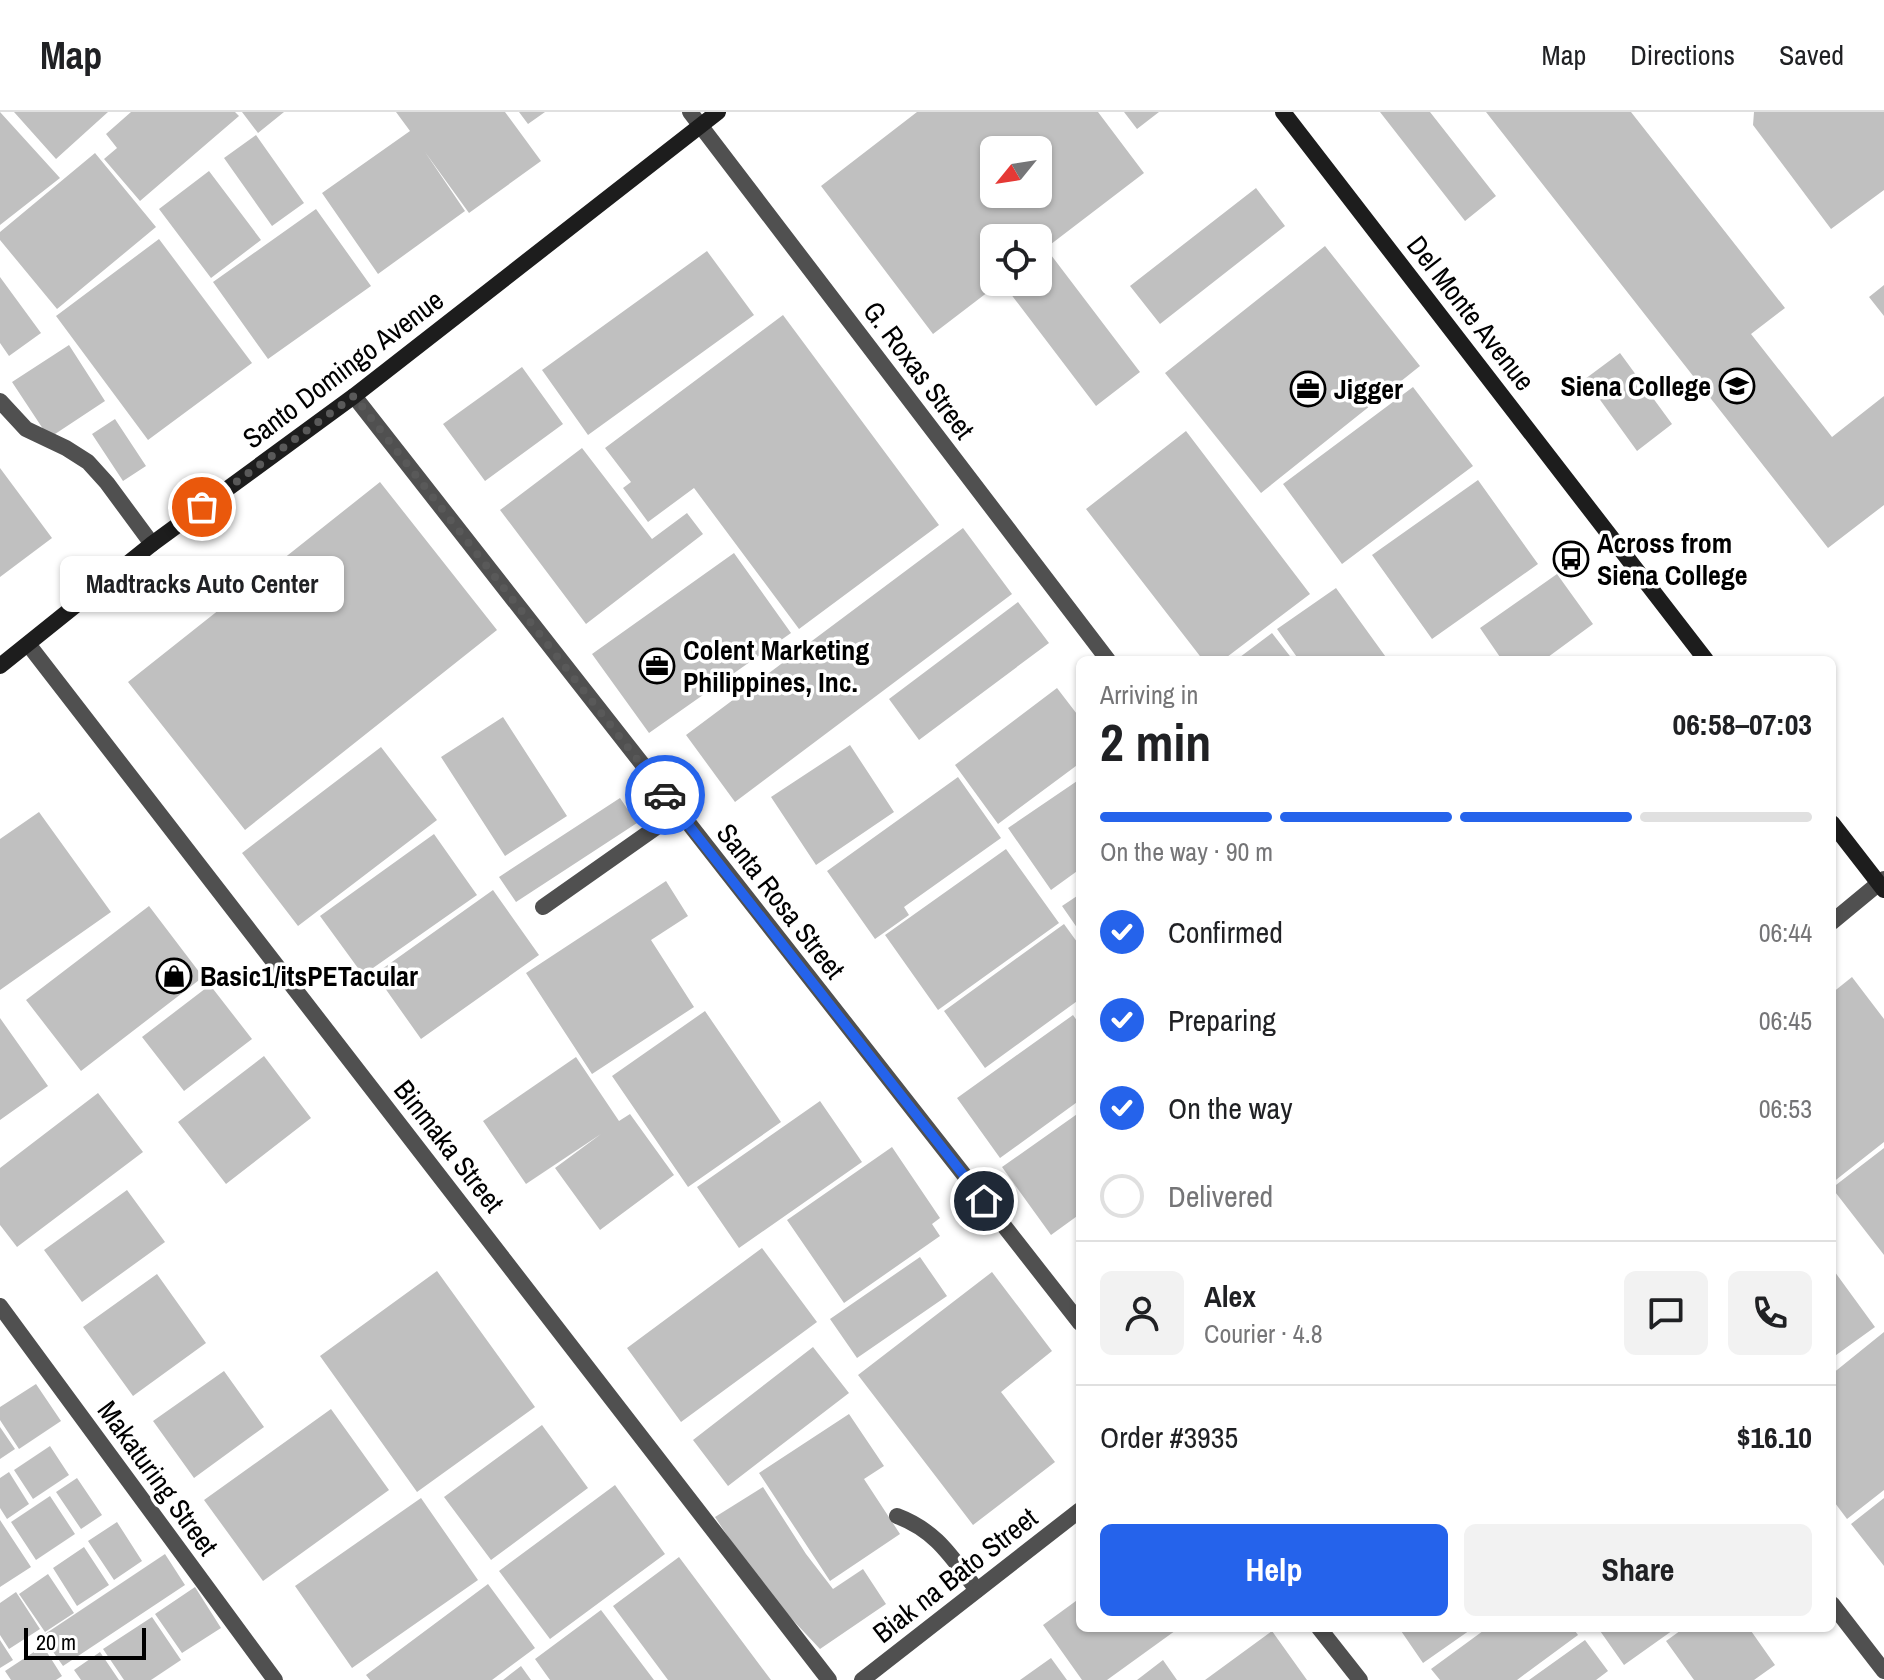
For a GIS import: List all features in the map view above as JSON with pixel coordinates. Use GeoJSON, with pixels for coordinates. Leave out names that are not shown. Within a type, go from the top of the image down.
{"type":"FeatureCollection","features":[{"type":"Feature","properties":{"kind":"main road","name":"Santo Domingo Avenue"},"geometry":{"type":"LineString","coordinates":[[0,666],[152,544],[354,396],[695,119],[718,112]]}},
{"type":"Feature","properties":{"kind":"main road","name":"Del Monte Avenue"},"geometry":{"type":"LineString","coordinates":[[1283,112],[1703,656]]}},
{"type":"Feature","properties":{"kind":"main road"},"geometry":{"type":"LineString","coordinates":[[1836,828],[1882,884]]}},
{"type":"Feature","properties":{"kind":"street","name":"G. Roxas Street"},"geometry":{"type":"LineString","coordinates":[[695,119],[1105,656]]}},
{"type":"Feature","properties":{"kind":"street","name":"Santa Rosa Street"},"geometry":{"type":"LineString","coordinates":[[354,396],[1076,1318]]}},
{"type":"Feature","properties":{"kind":"street"},"geometry":{"type":"LineString","coordinates":[[0,401],[26,429],[88,462],[152,544]]}},
{"type":"Feature","properties":{"kind":"street","name":"Binmaka Street"},"geometry":{"type":"LineString","coordinates":[[28,644],[829,1680]]}},
{"type":"Feature","properties":{"kind":"street"},"geometry":{"type":"LineString","coordinates":[[543,907],[678,812]]}},
{"type":"Feature","properties":{"kind":"street"},"geometry":{"type":"LineString","coordinates":[[1836,919],[1882,884]]}},
{"type":"Feature","properties":{"kind":"street","name":"Makaturing Street"},"geometry":{"type":"LineString","coordinates":[[0,1306],[275,1680]]}},
{"type":"Feature","properties":{"kind":"street","name":"Biak na Bato Street"},"geometry":{"type":"LineString","coordinates":[[862,1680],[1076,1513]]}},
{"type":"Feature","properties":{"kind":"street"},"geometry":{"type":"LineString","coordinates":[[897,1516],[927,1530],[977,1590]]}},
{"type":"Feature","properties":{"kind":"street"},"geometry":{"type":"LineString","coordinates":[[1836,1609],[1884,1671]]}},
{"type":"Feature","properties":{"kind":"street"},"geometry":{"type":"LineString","coordinates":[[1322,1632],[1360,1680]]}},
{"type":"Feature","properties":{"kind":"building"},"geometry":{"type":"Polygon","coordinates":[[[0,112],[60,178],[0,225],[0,112]]]}},
{"type":"Feature","properties":{"kind":"building"},"geometry":{"type":"Polygon","coordinates":[[[14,112],[108,112],[56,159],[14,112]]]}},
{"type":"Feature","properties":{"kind":"building"},"geometry":{"type":"Polygon","coordinates":[[[131,112],[235,112],[239,116],[140,201],[104,159],[117,148],[106,134],[131,112]]]}},
{"type":"Feature","properties":{"kind":"building"},"geometry":{"type":"Polygon","coordinates":[[[242,112],[284,112],[258,133],[242,112]]]}},
{"type":"Feature","properties":{"kind":"building"},"geometry":{"type":"Polygon","coordinates":[[[396,112],[505,112],[541,161],[469,213],[425,152],[465,211],[378,274],[322,193],[410,131],[396,112]]]}},
{"type":"Feature","properties":{"kind":"building"},"geometry":{"type":"Polygon","coordinates":[[[519,112],[545,112],[528,124],[519,112]]]}},
{"type":"Feature","properties":{"kind":"building"},"geometry":{"type":"Polygon","coordinates":[[[917,112],[1098,112],[1144,173],[1052,243],[1052,224],[980,224],[980,296],[983,296],[933,334],[821,186],[917,112]]]}},
{"type":"Feature","properties":{"kind":"building"},"geometry":{"type":"Polygon","coordinates":[[[1124,112],[1159,112],[1137,129],[1124,112]]]}},
{"type":"Feature","properties":{"kind":"building"},"geometry":{"type":"Polygon","coordinates":[[[1380,112],[1430,112],[1496,196],[1465,221],[1380,112]]]}},
{"type":"Feature","properties":{"kind":"building"},"geometry":{"type":"Polygon","coordinates":[[[1486,112],[1631,112],[1785,308],[1751,334],[1832,437],[1884,396],[1884,505],[1828,548],[1486,112]]]}},
{"type":"Feature","properties":{"kind":"building"},"geometry":{"type":"Polygon","coordinates":[[[1754,112],[1884,112],[1884,190],[1831,229],[1753,125],[1754,112]]]}},
{"type":"Feature","properties":{"kind":"building"},"geometry":{"type":"Polygon","coordinates":[[[256,135],[304,203],[272,226],[224,158],[256,135]]]}},
{"type":"Feature","properties":{"kind":"building"},"geometry":{"type":"Polygon","coordinates":[[[95,153],[156,227],[57,309],[0,240],[0,232],[95,153]]]}},
{"type":"Feature","properties":{"kind":"building"},"geometry":{"type":"Polygon","coordinates":[[[209,171],[261,240],[211,278],[159,209],[209,171]]]}},
{"type":"Feature","properties":{"kind":"building"},"geometry":{"type":"Polygon","coordinates":[[[1256,188],[1285,226],[1160,324],[1130,286],[1256,188]]]}},
{"type":"Feature","properties":{"kind":"building"},"geometry":{"type":"Polygon","coordinates":[[[316,209],[371,286],[268,359],[213,282],[316,209]]]}},
{"type":"Feature","properties":{"kind":"building"},"geometry":{"type":"Polygon","coordinates":[[[159,239],[252,363],[148,440],[56,316],[159,239]]]}},
{"type":"Feature","properties":{"kind":"building"},"geometry":{"type":"Polygon","coordinates":[[[1325,246],[1420,366],[1261,493],[1165,373],[1325,246]]]}},
{"type":"Feature","properties":{"kind":"building"},"geometry":{"type":"Polygon","coordinates":[[[707,251],[754,315],[588,435],[542,370],[707,251]]]}},
{"type":"Feature","properties":{"kind":"building"},"geometry":{"type":"Polygon","coordinates":[[[1052,256],[1140,372],[1096,406],[1012,296],[1052,296],[1052,256]]]}},
{"type":"Feature","properties":{"kind":"building"},"geometry":{"type":"Polygon","coordinates":[[[0,277],[41,333],[9,356],[0,343],[0,277]]]}},
{"type":"Feature","properties":{"kind":"building"},"geometry":{"type":"Polygon","coordinates":[[[1884,285],[1884,316],[1869,297],[1884,285]]]}},
{"type":"Feature","properties":{"kind":"building"},"geometry":{"type":"Polygon","coordinates":[[[783,315],[939,525],[799,629],[694,488],[648,522],[623,488],[631,482],[605,448],[783,315]]]}},
{"type":"Feature","properties":{"kind":"building"},"geometry":{"type":"Polygon","coordinates":[[[69,345],[105,401],[49,438],[12,382],[69,345]]]}},
{"type":"Feature","properties":{"kind":"building"},"geometry":{"type":"Polygon","coordinates":[[[1620,353],[1672,424],[1637,451],[1585,379],[1620,353]]]}},
{"type":"Feature","properties":{"kind":"building"},"geometry":{"type":"Polygon","coordinates":[[[522,367],[563,424],[485,481],[443,424],[522,367]]]}},
{"type":"Feature","properties":{"kind":"building"},"geometry":{"type":"Polygon","coordinates":[[[1413,387],[1473,466],[1342,564],[1283,484],[1413,387]]]}},
{"type":"Feature","properties":{"kind":"building"},"geometry":{"type":"Polygon","coordinates":[[[115,419],[146,466],[123,481],[92,434],[115,419]]]}},
{"type":"Feature","properties":{"kind":"building"},"geometry":{"type":"Polygon","coordinates":[[[1186,431],[1310,594],[1228,656],[1200,656],[1086,509],[1186,431]]]}},
{"type":"Feature","properties":{"kind":"building"},"geometry":{"type":"Polygon","coordinates":[[[582,448],[652,539],[687,513],[703,534],[586,624],[500,510],[582,448]]]}},
{"type":"Feature","properties":{"kind":"building"},"geometry":{"type":"Polygon","coordinates":[[[0,468],[52,538],[0,577],[0,468]]]}},
{"type":"Feature","properties":{"kind":"building"},"geometry":{"type":"Polygon","coordinates":[[[1478,480],[1538,564],[1432,639],[1372,555],[1478,480]]]}},
{"type":"Feature","properties":{"kind":"building"},"geometry":{"type":"Polygon","coordinates":[[[380,482],[497,630],[245,830],[128,682],[380,482]]]}},
{"type":"Feature","properties":{"kind":"building"},"geometry":{"type":"Polygon","coordinates":[[[963,528],[1012,594],[735,802],[686,735],[963,528]]]}},
{"type":"Feature","properties":{"kind":"building"},"geometry":{"type":"Polygon","coordinates":[[[734,553],[791,633],[649,733],[592,654],[734,553]]]}},
{"type":"Feature","properties":{"kind":"building"},"geometry":{"type":"Polygon","coordinates":[[[1557,574],[1593,624],[1549,656],[1499,656],[1480,628],[1557,574]]]}},
{"type":"Feature","properties":{"kind":"building"},"geometry":{"type":"Polygon","coordinates":[[[1336,588],[1385,656],[1296,656],[1277,629],[1336,588]]]}},
{"type":"Feature","properties":{"kind":"building"},"geometry":{"type":"Polygon","coordinates":[[[1018,602],[1049,643],[919,740],[889,699],[1018,602]]]}},
{"type":"Feature","properties":{"kind":"building"},"geometry":{"type":"Polygon","coordinates":[[[1272,633],[1290,656],[1241,656],[1272,633]]]}},
{"type":"Feature","properties":{"kind":"building"},"geometry":{"type":"Polygon","coordinates":[[[1057,688],[1076,713],[1076,766],[998,824],[955,765],[1057,688]]]}},
{"type":"Feature","properties":{"kind":"building"},"geometry":{"type":"Polygon","coordinates":[[[503,717],[567,816],[505,856],[441,757],[503,717]]]}},
{"type":"Feature","properties":{"kind":"building"},"geometry":{"type":"Polygon","coordinates":[[[850,745],[894,812],[816,865],[771,797],[850,745]]]}},
{"type":"Feature","properties":{"kind":"building"},"geometry":{"type":"Polygon","coordinates":[[[381,747],[437,820],[298,926],[242,853],[381,747]]]}},
{"type":"Feature","properties":{"kind":"building"},"geometry":{"type":"Polygon","coordinates":[[[958,777],[1001,838],[904,907],[909,915],[875,939],[827,871],[958,777]]]}},
{"type":"Feature","properties":{"kind":"building"},"geometry":{"type":"Polygon","coordinates":[[[1076,782],[1076,872],[1051,890],[1008,828],[1076,782]]]}},
{"type":"Feature","properties":{"kind":"building"},"geometry":{"type":"Polygon","coordinates":[[[620,798],[637,823],[516,902],[499,877],[620,798]]]}},
{"type":"Feature","properties":{"kind":"building"},"geometry":{"type":"Polygon","coordinates":[[[39,812],[111,912],[0,990],[0,839],[39,812]]]}},
{"type":"Feature","properties":{"kind":"building"},"geometry":{"type":"Polygon","coordinates":[[[434,834],[477,895],[363,975],[320,916],[434,834]]]}},
{"type":"Feature","properties":{"kind":"building"},"geometry":{"type":"Polygon","coordinates":[[[1006,849],[1059,923],[938,1010],[885,935],[1006,849]]]}},
{"type":"Feature","properties":{"kind":"building"},"geometry":{"type":"Polygon","coordinates":[[[666,881],[688,916],[651,940],[694,1007],[592,1074],[526,973],[666,881]]]}},
{"type":"Feature","properties":{"kind":"building"},"geometry":{"type":"Polygon","coordinates":[[[493,890],[539,955],[421,1039],[375,974],[493,890]]]}},
{"type":"Feature","properties":{"kind":"building"},"geometry":{"type":"Polygon","coordinates":[[[1076,897],[1076,926],[1062,906],[1076,897]]]}},
{"type":"Feature","properties":{"kind":"building"},"geometry":{"type":"Polygon","coordinates":[[[149,906],[203,977],[81,1071],[26,1000],[149,906]]]}},
{"type":"Feature","properties":{"kind":"building"},"geometry":{"type":"Polygon","coordinates":[[[1064,924],[1076,940],[1076,1002],[985,1068],[944,1011],[1064,924]]]}},
{"type":"Feature","properties":{"kind":"building"},"geometry":{"type":"Polygon","coordinates":[[[1852,977],[1884,1019],[1884,1142],[1836,1180],[1836,990],[1852,977]]]}},
{"type":"Feature","properties":{"kind":"building"},"geometry":{"type":"Polygon","coordinates":[[[210,985],[252,1039],[184,1091],[142,1037],[210,985]]]}},
{"type":"Feature","properties":{"kind":"building"},"geometry":{"type":"Polygon","coordinates":[[[705,1011],[781,1122],[688,1187],[612,1076],[705,1011]]]}},
{"type":"Feature","properties":{"kind":"building"},"geometry":{"type":"Polygon","coordinates":[[[1073,1015],[1076,1019],[1076,1103],[1000,1158],[957,1098],[1073,1015]]]}},
{"type":"Feature","properties":{"kind":"building"},"geometry":{"type":"Polygon","coordinates":[[[0,1018],[48,1086],[0,1120],[0,1018]]]}},
{"type":"Feature","properties":{"kind":"building"},"geometry":{"type":"Polygon","coordinates":[[[264,1056],[311,1118],[226,1184],[178,1122],[264,1056]]]}},
{"type":"Feature","properties":{"kind":"building"},"geometry":{"type":"Polygon","coordinates":[[[576,1057],[619,1121],[630,1114],[674,1175],[600,1230],[555,1168],[601,1134],[526,1184],[483,1121],[576,1057]]]}},
{"type":"Feature","properties":{"kind":"building"},"geometry":{"type":"Polygon","coordinates":[[[98,1093],[143,1152],[17,1247],[0,1225],[0,1168],[98,1093]]]}},
{"type":"Feature","properties":{"kind":"building"},"geometry":{"type":"Polygon","coordinates":[[[820,1101],[862,1162],[739,1248],[697,1187],[820,1101]]]}},
{"type":"Feature","properties":{"kind":"building"},"geometry":{"type":"Polygon","coordinates":[[[1076,1115],[1076,1217],[1051,1235],[1002,1167],[1076,1115]]]}},
{"type":"Feature","properties":{"kind":"building"},"geometry":{"type":"Polygon","coordinates":[[[892,1147],[940,1218],[932,1224],[940,1236],[844,1303],[787,1220],[892,1147]]]}},
{"type":"Feature","properties":{"kind":"building"},"geometry":{"type":"Polygon","coordinates":[[[1884,1148],[1884,1255],[1836,1193],[1836,1185],[1884,1148]]]}},
{"type":"Feature","properties":{"kind":"building"},"geometry":{"type":"Polygon","coordinates":[[[127,1190],[165,1242],[82,1302],[44,1250],[127,1190]]]}},
{"type":"Feature","properties":{"kind":"building"},"geometry":{"type":"Polygon","coordinates":[[[762,1248],[817,1322],[681,1422],[627,1348],[762,1248]]]}},
{"type":"Feature","properties":{"kind":"building"},"geometry":{"type":"Polygon","coordinates":[[[920,1257],[947,1296],[857,1358],[830,1319],[920,1257]]]}},
{"type":"Feature","properties":{"kind":"building"},"geometry":{"type":"Polygon","coordinates":[[[437,1271],[535,1407],[417,1492],[320,1356],[437,1271]]]}},
{"type":"Feature","properties":{"kind":"building"},"geometry":{"type":"Polygon","coordinates":[[[992,1272],[1052,1351],[1001,1392],[1055,1462],[973,1525],[858,1375],[992,1272]]]}},
{"type":"Feature","properties":{"kind":"building"},"geometry":{"type":"Polygon","coordinates":[[[1836,1273],[1875,1327],[1836,1355],[1836,1273]]]}},
{"type":"Feature","properties":{"kind":"building"},"geometry":{"type":"Polygon","coordinates":[[[157,1274],[206,1343],[133,1396],[83,1327],[157,1274]]]}},
{"type":"Feature","properties":{"kind":"building"},"geometry":{"type":"Polygon","coordinates":[[[1884,1332],[1884,1490],[1847,1519],[1836,1504],[1836,1371],[1884,1332]]]}},
{"type":"Feature","properties":{"kind":"building"},"geometry":{"type":"Polygon","coordinates":[[[813,1347],[849,1393],[728,1486],[693,1440],[813,1347]]]}},
{"type":"Feature","properties":{"kind":"building"},"geometry":{"type":"Polygon","coordinates":[[[224,1371],[264,1427],[194,1478],[153,1421],[224,1371]]]}},
{"type":"Feature","properties":{"kind":"building"},"geometry":{"type":"Polygon","coordinates":[[[36,1384],[61,1421],[19,1449],[0,1420],[0,1407],[36,1384]]]}},
{"type":"Feature","properties":{"kind":"building"},"geometry":{"type":"Polygon","coordinates":[[[331,1409],[389,1490],[263,1581],[204,1500],[331,1409]]]}},
{"type":"Feature","properties":{"kind":"building"},"geometry":{"type":"Polygon","coordinates":[[[849,1414],[884,1466],[864,1479],[900,1534],[830,1581],[759,1473],[849,1414]]]}},
{"type":"Feature","properties":{"kind":"building"},"geometry":{"type":"Polygon","coordinates":[[[542,1425],[588,1488],[491,1560],[444,1497],[542,1425]]]}},
{"type":"Feature","properties":{"kind":"building"},"geometry":{"type":"Polygon","coordinates":[[[0,1427],[15,1449],[0,1459],[0,1427]]]}},
{"type":"Feature","properties":{"kind":"building"},"geometry":{"type":"Polygon","coordinates":[[[50,1446],[69,1475],[33,1499],[14,1470],[50,1446]]]}},
{"type":"Feature","properties":{"kind":"building"},"geometry":{"type":"Polygon","coordinates":[[[9,1472],[29,1504],[7,1519],[0,1508],[0,1478],[9,1472]]]}},
{"type":"Feature","properties":{"kind":"building"},"geometry":{"type":"Polygon","coordinates":[[[77,1478],[102,1515],[81,1529],[56,1492],[77,1478]]]}},
{"type":"Feature","properties":{"kind":"building"},"geometry":{"type":"Polygon","coordinates":[[[615,1485],[665,1554],[550,1639],[499,1571],[615,1485]]]}},
{"type":"Feature","properties":{"kind":"building"},"geometry":{"type":"Polygon","coordinates":[[[763,1487],[806,1554],[833,1589],[863,1569],[886,1604],[820,1649],[760,1585],[715,1517],[763,1487]]]}},
{"type":"Feature","properties":{"kind":"building"},"geometry":{"type":"Polygon","coordinates":[[[50,1496],[75,1534],[36,1560],[11,1522],[50,1496]]]}},
{"type":"Feature","properties":{"kind":"building"},"geometry":{"type":"Polygon","coordinates":[[[421,1498],[478,1580],[352,1668],[295,1586],[421,1498]]]}},
{"type":"Feature","properties":{"kind":"building"},"geometry":{"type":"Polygon","coordinates":[[[1884,1498],[1884,1566],[1851,1524],[1884,1498]]]}},
{"type":"Feature","properties":{"kind":"building"},"geometry":{"type":"Polygon","coordinates":[[[0,1520],[31,1567],[0,1587],[0,1520]]]}},
{"type":"Feature","properties":{"kind":"building"},"geometry":{"type":"Polygon","coordinates":[[[117,1522],[142,1561],[114,1580],[88,1541],[117,1522]]]}},
{"type":"Feature","properties":{"kind":"building"},"geometry":{"type":"Polygon","coordinates":[[[84,1547],[109,1585],[77,1606],[53,1568],[84,1547]]]}},
{"type":"Feature","properties":{"kind":"building"},"geometry":{"type":"Polygon","coordinates":[[[165,1554],[185,1585],[63,1666],[42,1636],[165,1554]]]}},
{"type":"Feature","properties":{"kind":"building"},"geometry":{"type":"Polygon","coordinates":[[[679,1557],[771,1680],[668,1680],[613,1606],[679,1557]]]}},
{"type":"Feature","properties":{"kind":"building"},"geometry":{"type":"Polygon","coordinates":[[[48,1574],[74,1613],[45,1632],[19,1594],[48,1574]]]}},
{"type":"Feature","properties":{"kind":"building"},"geometry":{"type":"Polygon","coordinates":[[[488,1584],[535,1648],[492,1680],[370,1680],[366,1675],[488,1584]]]}},
{"type":"Feature","properties":{"kind":"building"},"geometry":{"type":"Polygon","coordinates":[[[195,1587],[221,1628],[182,1653],[155,1614],[195,1587]]]}},
{"type":"Feature","properties":{"kind":"building"},"geometry":{"type":"Polygon","coordinates":[[[16,1592],[40,1629],[9,1649],[0,1635],[0,1603],[16,1592]]]}},
{"type":"Feature","properties":{"kind":"building"},"geometry":{"type":"Polygon","coordinates":[[[1076,1601],[1076,1632],[1173,1632],[1107,1680],[1082,1680],[1043,1625],[1076,1601]]]}},
{"type":"Feature","properties":{"kind":"building"},"geometry":{"type":"Polygon","coordinates":[[[601,1610],[654,1680],[550,1680],[535,1659],[601,1610]]]}},
{"type":"Feature","properties":{"kind":"building"},"geometry":{"type":"Polygon","coordinates":[[[152,1617],[181,1660],[151,1680],[124,1680],[103,1649],[152,1617]]]}},
{"type":"Feature","properties":{"kind":"building"},"geometry":{"type":"Polygon","coordinates":[[[1273,1632],[1307,1680],[1205,1680],[1273,1632]]]}},
{"type":"Feature","properties":{"kind":"building"},"geometry":{"type":"Polygon","coordinates":[[[1402,1632],[1467,1632],[1423,1663],[1402,1632]]]}},
{"type":"Feature","properties":{"kind":"building"},"geometry":{"type":"Polygon","coordinates":[[[1482,1632],[1576,1632],[1578,1635],[1517,1680],[1440,1680],[1431,1669],[1482,1632]]]}},
{"type":"Feature","properties":{"kind":"building"},"geometry":{"type":"Polygon","coordinates":[[[1601,1632],[1670,1632],[1624,1665],[1601,1632]]]}},
{"type":"Feature","properties":{"kind":"building"},"geometry":{"type":"Polygon","coordinates":[[[1678,1632],[1752,1632],[1775,1665],[1754,1680],[1694,1680],[1666,1641],[1678,1632]]]}},
{"type":"Feature","properties":{"kind":"building"},"geometry":{"type":"Polygon","coordinates":[[[0,1640],[13,1660],[0,1668],[0,1640]]]}},
{"type":"Feature","properties":{"kind":"building"},"geometry":{"type":"Polygon","coordinates":[[[1585,1640],[1608,1671],[1596,1680],[1529,1680],[1585,1640]]]}},
{"type":"Feature","properties":{"kind":"building"},"geometry":{"type":"Polygon","coordinates":[[[43,1646],[62,1676],[56,1680],[11,1680],[5,1671],[43,1646]]]}},
{"type":"Feature","properties":{"kind":"building"},"geometry":{"type":"Polygon","coordinates":[[[100,1652],[119,1680],[81,1680],[74,1670],[100,1652]]]}},
{"type":"Feature","properties":{"kind":"building"},"geometry":{"type":"Polygon","coordinates":[[[1051,1658],[1067,1680],[1020,1680],[1051,1658]]]}},
{"type":"Feature","properties":{"kind":"building"},"geometry":{"type":"Polygon","coordinates":[[[1163,1660],[1177,1680],[1137,1680],[1163,1660]]]}},
{"type":"Feature","properties":{"kind":"building"},"geometry":{"type":"Polygon","coordinates":[[[521,1666],[531,1680],[503,1680],[521,1666]]]}},
{"type":"Feature","properties":{"kind":"way so far"},"geometry":{"type":"LineString","coordinates":[[202,507],[354,396],[665,795]]}},
{"type":"Feature","properties":{"kind":"place","name":"Siena College"},"geometry":{"type":"Point","coordinates":[1737,386]}},
{"type":"Feature","properties":{"kind":"place","name":"Jigger"},"geometry":{"type":"Point","coordinates":[1308,389]}},
{"type":"Feature","properties":{"kind":"place","name":"Madtracks Auto Center"},"geometry":{"type":"Point","coordinates":[202,507]}},
{"type":"Feature","properties":{"kind":"place","name":"Across from Siena College"},"geometry":{"type":"Point","coordinates":[1571,559]}},
{"type":"Feature","properties":{"kind":"place","name":"Colent Marketing Philippines, Inc."},"geometry":{"type":"Point","coordinates":[657,666]}},
{"type":"Feature","properties":{"kind":"place","name":"Basic1/itsPETacular"},"geometry":{"type":"Point","coordinates":[174,976]}},
{"type":"Feature","properties":{"kind":"route"},"geometry":{"type":"LineString","coordinates":[[665,795],[984,1201]]}}]}
